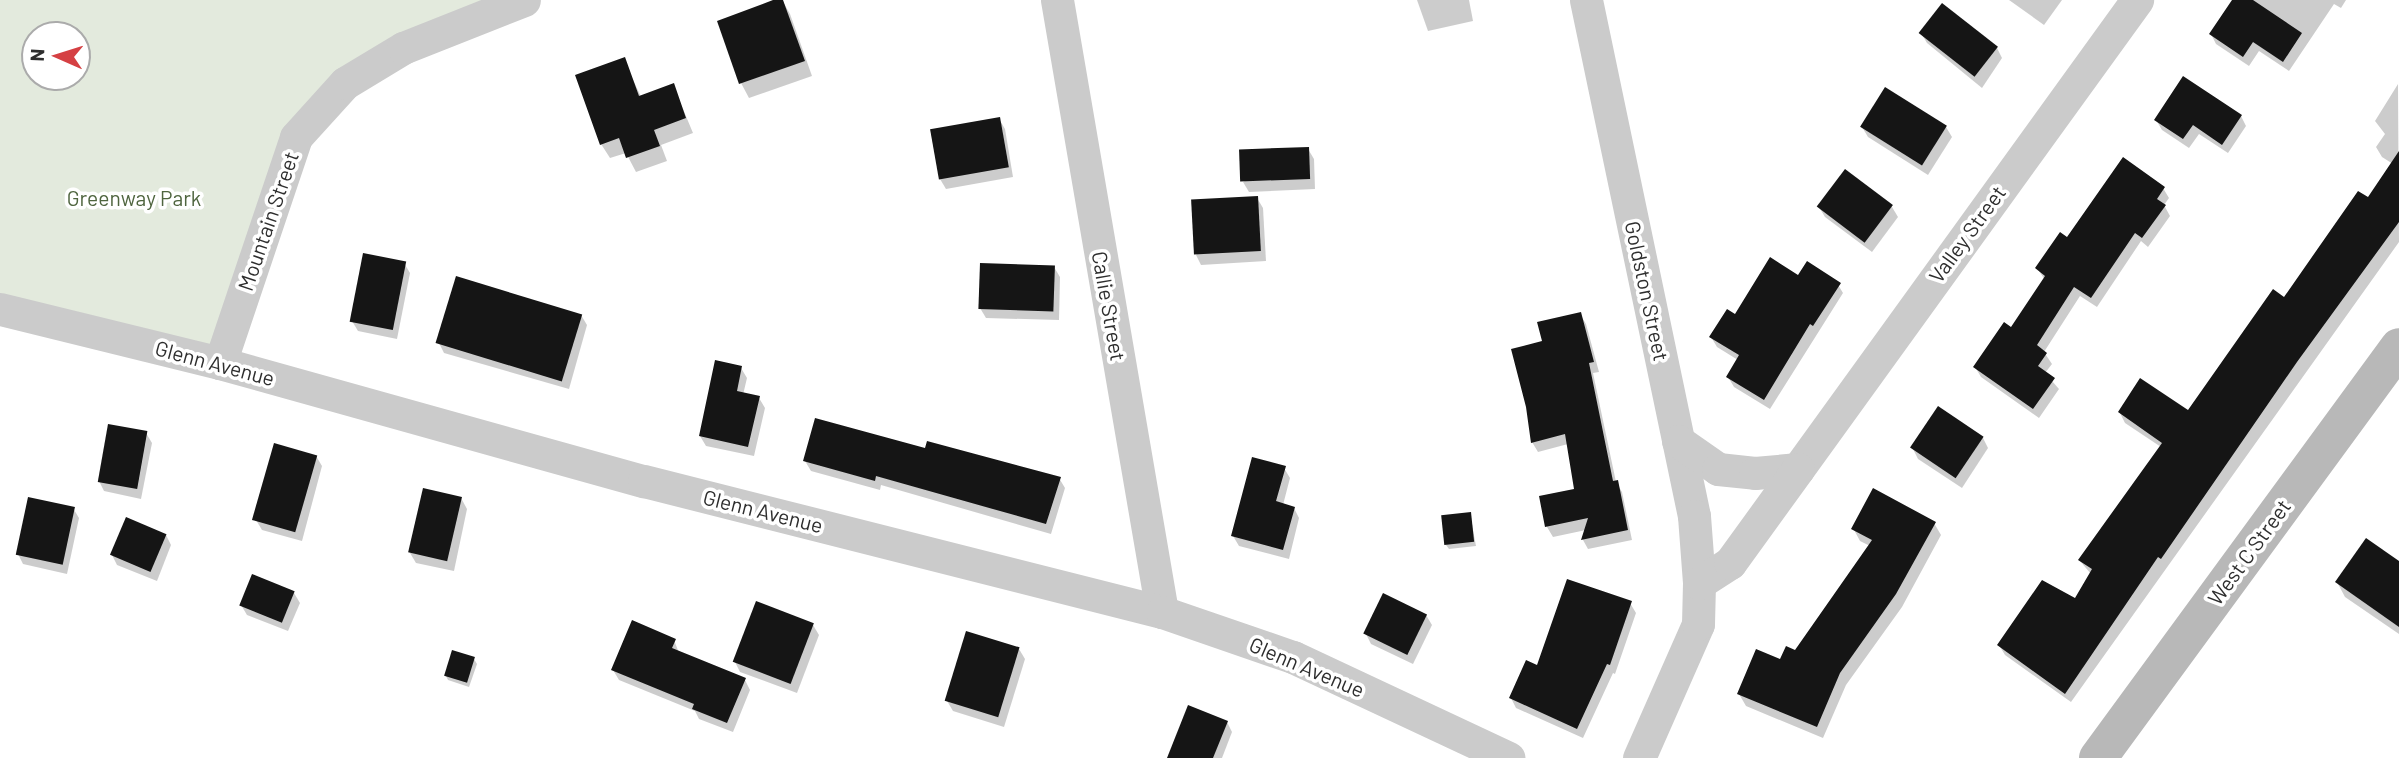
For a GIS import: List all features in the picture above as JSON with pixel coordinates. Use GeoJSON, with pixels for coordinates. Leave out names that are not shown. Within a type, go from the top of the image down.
{"type":"FeatureCollection","features":[{"type":"Feature","properties":{"kind":"main road","name":"West C Street"},"geometry":{"type":"LineString","coordinates":[[2098,758],[2397,353]]}},
{"type":"Feature","properties":{"kind":"street","name":"Callie Street"},"geometry":{"type":"LineString","coordinates":[[1057,0],[1162,612]]}},
{"type":"Feature","properties":{"kind":"street","name":"Goldston Street"},"geometry":{"type":"LineString","coordinates":[[1586,0],[1694,516],[1699,583]]}},
{"type":"Feature","properties":{"kind":"street","name":"Valley Street"},"geometry":{"type":"LineString","coordinates":[[1699,583],[1730,563],[2137,0]]}},
{"type":"Feature","properties":{"kind":"street","name":"Mountain Street"},"geometry":{"type":"LineString","coordinates":[[220,363],[296,137],[345,83],[403,48],[514,2]]}},
{"type":"Feature","properties":{"kind":"street","name":"Glenn Avenue"},"geometry":{"type":"LineString","coordinates":[[0,309],[220,363],[644,481],[1162,612],[1293,657],[1510,758]]}},
{"type":"Feature","properties":{"kind":"street"},"geometry":{"type":"LineString","coordinates":[[1678,441],[1718,470],[1755,473],[1798,469]]}},
{"type":"Feature","properties":{"kind":"street"},"geometry":{"type":"LineString","coordinates":[[1639,758],[1698,624],[1699,583]]}},
{"type":"Feature","properties":{"kind":"green space","name":"Greenway Park"},"geometry":{"type":"Polygon","coordinates":[[[0,0],[509,0],[386,58],[296,137],[220,363],[0,309],[0,0]]]}},
{"type":"Feature","properties":{"kind":"building"},"geometry":{"type":"Polygon","coordinates":[[[773,0],[783,0],[805,61],[739,84],[717,21],[773,0]]]}},
{"type":"Feature","properties":{"kind":"building"},"geometry":{"type":"Polygon","coordinates":[[[2232,0],[2253,0],[2302,33],[2283,62],[2253,42],[2243,57],[2209,34],[2232,0]]]}},
{"type":"Feature","properties":{"kind":"building"},"geometry":{"type":"Polygon","coordinates":[[[1942,3],[1998,47],[1975,77],[1919,33],[1942,3]]]}},
{"type":"Feature","properties":{"kind":"building"},"geometry":{"type":"Polygon","coordinates":[[[625,57],[639,96],[674,83],[686,118],[654,130],[660,146],[626,158],[619,138],[600,145],[575,75],[625,57]]]}},
{"type":"Feature","properties":{"kind":"building"},"geometry":{"type":"Polygon","coordinates":[[[2183,76],[2242,115],[2222,145],[2193,125],[2183,139],[2154,120],[2183,76]]]}},
{"type":"Feature","properties":{"kind":"building"},"geometry":{"type":"Polygon","coordinates":[[[1885,87],[1947,126],[1922,166],[1860,127],[1885,87]]]}},
{"type":"Feature","properties":{"kind":"building"},"geometry":{"type":"Polygon","coordinates":[[[1000,117],[1009,167],[939,180],[930,129],[1000,117]]]}},
{"type":"Feature","properties":{"kind":"building"},"geometry":{"type":"Polygon","coordinates":[[[1309,147],[1310,179],[1240,181],[1239,149],[1309,147]]]}},
{"type":"Feature","properties":{"kind":"building"},"geometry":{"type":"Polygon","coordinates":[[[2399,151],[2399,222],[2297,362],[2161,559],[2158,557],[2065,694],[1997,645],[2042,580],[2075,598],[2092,569],[2078,560],[2162,443],[2118,412],[2140,378],[2188,410],[2273,289],[2284,297],[2358,191],[2368,197],[2399,151]]]}},
{"type":"Feature","properties":{"kind":"building"},"geometry":{"type":"Polygon","coordinates":[[[2123,157],[2165,187],[2157,199],[2166,205],[2142,238],[2135,233],[2091,298],[2074,287],[2037,345],[2047,353],[2038,366],[2055,378],[2033,409],[1973,367],[2004,322],[2011,327],[2045,276],[2035,268],[2060,232],[2067,237],[2123,157]]]}},
{"type":"Feature","properties":{"kind":"building"},"geometry":{"type":"Polygon","coordinates":[[[1845,169],[1893,205],[1865,243],[1817,207],[1845,169]]]}},
{"type":"Feature","properties":{"kind":"building"},"geometry":{"type":"Polygon","coordinates":[[[1258,196],[1261,251],[1194,254],[1191,200],[1258,196]]]}},
{"type":"Feature","properties":{"kind":"building"},"geometry":{"type":"Polygon","coordinates":[[[363,253],[406,261],[393,330],[350,322],[363,253]]]}},
{"type":"Feature","properties":{"kind":"building"},"geometry":{"type":"Polygon","coordinates":[[[1770,257],[1798,275],[1807,261],[1841,283],[1813,326],[1810,324],[1764,400],[1726,377],[1739,355],[1709,337],[1727,309],[1735,314],[1770,257]]]}},
{"type":"Feature","properties":{"kind":"building"},"geometry":{"type":"Polygon","coordinates":[[[980,263],[1055,266],[1053,312],[978,309],[980,263]]]}},
{"type":"Feature","properties":{"kind":"building"},"geometry":{"type":"Polygon","coordinates":[[[456,276],[582,315],[562,382],[436,343],[456,276]]]}},
{"type":"Feature","properties":{"kind":"building"},"geometry":{"type":"Polygon","coordinates":[[[1581,312],[1594,362],[1589,363],[1613,481],[1618,480],[1628,530],[1581,540],[1588,518],[1545,527],[1539,496],[1574,489],[1565,434],[1531,443],[1526,407],[1511,349],[1542,341],[1537,322],[1581,312]]]}},
{"type":"Feature","properties":{"kind":"building"},"geometry":{"type":"Polygon","coordinates":[[[715,360],[742,366],[737,391],[760,396],[748,447],[699,436],[715,360]]]}},
{"type":"Feature","properties":{"kind":"building"},"geometry":{"type":"Polygon","coordinates":[[[1938,406],[1984,437],[1956,478],[1910,447],[1938,406]]]}},
{"type":"Feature","properties":{"kind":"building"},"geometry":{"type":"Polygon","coordinates":[[[815,418],[925,448],[927,441],[1061,477],[1046,524],[876,476],[875,481],[803,461],[815,418]]]}},
{"type":"Feature","properties":{"kind":"building"},"geometry":{"type":"Polygon","coordinates":[[[108,424],[147,431],[137,489],[98,482],[108,424]]]}},
{"type":"Feature","properties":{"kind":"building"},"geometry":{"type":"Polygon","coordinates":[[[274,443],[317,455],[295,532],[252,520],[274,443]]]}},
{"type":"Feature","properties":{"kind":"building"},"geometry":{"type":"Polygon","coordinates":[[[1252,457],[1286,466],[1276,501],[1295,507],[1283,550],[1231,536],[1252,457]]]}},
{"type":"Feature","properties":{"kind":"building"},"geometry":{"type":"Polygon","coordinates":[[[423,488],[462,497],[447,561],[408,552],[423,488]]]}},
{"type":"Feature","properties":{"kind":"building"},"geometry":{"type":"Polygon","coordinates":[[[1873,488],[1936,522],[1896,594],[1840,673],[1817,727],[1737,694],[1756,649],[1780,659],[1786,646],[1795,650],[1872,540],[1851,529],[1873,488]]]}},
{"type":"Feature","properties":{"kind":"building"},"geometry":{"type":"Polygon","coordinates":[[[28,497],[75,507],[63,565],[16,555],[28,497]]]}},
{"type":"Feature","properties":{"kind":"building"},"geometry":{"type":"Polygon","coordinates":[[[1471,512],[1474,542],[1444,545],[1441,515],[1471,512]]]}},
{"type":"Feature","properties":{"kind":"building"},"geometry":{"type":"Polygon","coordinates":[[[126,517],[167,534],[150,572],[110,555],[126,517]]]}},
{"type":"Feature","properties":{"kind":"building"},"geometry":{"type":"Polygon","coordinates":[[[2366,538],[2399,561],[2399,627],[2335,582],[2366,538]]]}},
{"type":"Feature","properties":{"kind":"building"},"geometry":{"type":"Polygon","coordinates":[[[252,574],[295,591],[282,623],[239,606],[252,574]]]}},
{"type":"Feature","properties":{"kind":"building"},"geometry":{"type":"Polygon","coordinates":[[[1567,579],[1632,601],[1610,665],[1607,664],[1577,729],[1509,698],[1526,660],[1537,665],[1567,579]]]}},
{"type":"Feature","properties":{"kind":"building"},"geometry":{"type":"Polygon","coordinates":[[[1383,593],[1427,614],[1407,655],[1363,633],[1383,593]]]}},
{"type":"Feature","properties":{"kind":"building"},"geometry":{"type":"Polygon","coordinates":[[[756,601],[814,623],[791,684],[733,662],[756,601]]]}},
{"type":"Feature","properties":{"kind":"building"},"geometry":{"type":"Polygon","coordinates":[[[632,620],[676,639],[672,648],[746,678],[727,723],[692,709],[694,704],[611,670],[632,620]]]}},
{"type":"Feature","properties":{"kind":"building"},"geometry":{"type":"Polygon","coordinates":[[[966,631],[1020,647],[998,717],[945,701],[966,631]]]}},
{"type":"Feature","properties":{"kind":"building"},"geometry":{"type":"Polygon","coordinates":[[[452,650],[475,657],[467,683],[444,676],[452,650]]]}},
{"type":"Feature","properties":{"kind":"building"},"geometry":{"type":"Polygon","coordinates":[[[1188,705],[1228,721],[1213,758],[1167,758],[1188,705]]]}}]}
